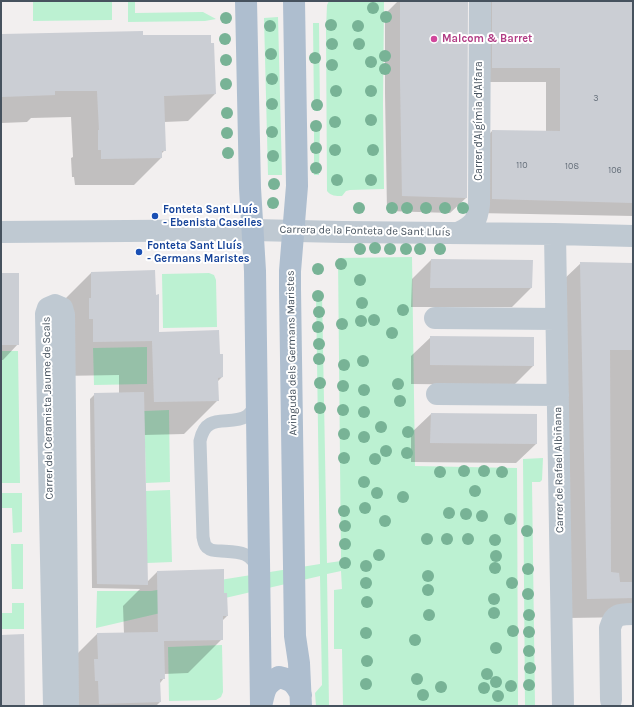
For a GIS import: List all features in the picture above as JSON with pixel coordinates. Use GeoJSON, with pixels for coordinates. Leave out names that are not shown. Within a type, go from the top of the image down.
{"type":"FeatureCollection","features":[{"type":"Feature","properties":{"kind":"main road"},"geometry":{"type":"LineString","coordinates":[[246,1],[250,188],[255,271],[261,705]]}},
{"type":"Feature","properties":{"kind":"main road","name":"Avinguda dels Germans Maristes"},"geometry":{"type":"LineString","coordinates":[[294,1],[297,186],[290,271],[290,305],[295,636],[299,663],[301,701]]}},
{"type":"Feature","properties":{"kind":"main road"},"geometry":{"type":"LineString","coordinates":[[261,705],[264,690],[270,682],[279,677],[289,679],[296,686],[301,701]]}},
{"type":"Feature","properties":{"kind":"street","name":"Carrer d'Algímia d'Alfara"},"geometry":{"type":"LineString","coordinates":[[460,232],[472,226],[478,216],[480,1]]}},
{"type":"Feature","properties":{"kind":"street","name":"Carrera de la Fonteta de Sant Lluís"},"geometry":{"type":"LineString","coordinates":[[1,232],[253,230],[460,232],[633,236]]}},
{"type":"Feature","properties":{"kind":"street","name":"Carrer de Rafael Albiñana"},"geometry":{"type":"LineString","coordinates":[[555,234],[563,706]]}},
{"type":"Feature","properties":{"kind":"street","name":"Carrer del Ceramista Jaume de Scals"},"geometry":{"type":"LineString","coordinates":[[54,706],[46,314],[48,308],[55,305],[62,308],[64,315],[68,706]]}},
{"type":"Feature","properties":{"kind":"street"},"geometry":{"type":"LineString","coordinates":[[435,318],[556,320]]}},
{"type":"Feature","properties":{"kind":"street"},"geometry":{"type":"LineString","coordinates":[[437,394],[558,395]]}},
{"type":"Feature","properties":{"kind":"street"},"geometry":{"type":"LineString","coordinates":[[611,700],[610,628],[615,617],[620,614],[633,614]]}},
{"type":"Feature","properties":{"kind":"lane"},"geometry":{"type":"LineString","coordinates":[[257,402],[248,415],[242,418],[217,421],[210,424],[201,435],[200,441],[204,544],[214,551],[242,553],[249,556],[255,561],[259,572]]}},
{"type":"Feature","properties":{"kind":"green space"},"geometry":{"type":"Polygon","coordinates":[[[329,1],[384,1],[384,189],[350,190],[346,191],[342,196],[332,195],[327,191],[326,29],[327,5],[329,1]]]}},
{"type":"Feature","properties":{"kind":"green space"},"geometry":{"type":"Polygon","coordinates":[[[33,2],[112,2],[112,20],[33,21],[33,2]]]}},
{"type":"Feature","properties":{"kind":"green space"},"geometry":{"type":"Polygon","coordinates":[[[128,2],[135,2],[135,13],[203,12],[216,19],[205,21],[128,22],[128,2]]]}},
{"type":"Feature","properties":{"kind":"green space"},"geometry":{"type":"Polygon","coordinates":[[[278,17],[282,175],[268,175],[264,18],[278,17]]]}},
{"type":"Feature","properties":{"kind":"green space"},"geometry":{"type":"Polygon","coordinates":[[[313,23],[319,23],[320,111],[314,111],[313,23]]]}},
{"type":"Feature","properties":{"kind":"green space"},"geometry":{"type":"Polygon","coordinates":[[[314,121],[320,121],[319,175],[314,175],[314,121]]]}},
{"type":"Feature","properties":{"kind":"green space"},"geometry":{"type":"Polygon","coordinates":[[[412,257],[415,466],[517,468],[518,706],[343,706],[342,649],[334,649],[334,590],[342,589],[341,571],[327,574],[329,706],[316,706],[315,693],[322,685],[320,576],[96,628],[97,591],[151,591],[320,564],[316,293],[322,293],[327,563],[341,561],[338,258],[412,257]]]}},
{"type":"Feature","properties":{"kind":"green space"},"geometry":{"type":"Polygon","coordinates":[[[209,273],[214,275],[216,280],[217,327],[163,328],[162,274],[209,273]]]}},
{"type":"Feature","properties":{"kind":"green space"},"geometry":{"type":"Polygon","coordinates":[[[147,347],[147,384],[94,385],[93,348],[147,347]]]}},
{"type":"Feature","properties":{"kind":"green space"},"geometry":{"type":"Polygon","coordinates":[[[1,351],[18,351],[20,483],[1,483],[1,351]]]}},
{"type":"Feature","properties":{"kind":"green space"},"geometry":{"type":"Polygon","coordinates":[[[169,410],[170,482],[146,483],[144,411],[169,410]]]}},
{"type":"Feature","properties":{"kind":"green space"},"geometry":{"type":"Polygon","coordinates":[[[543,458],[542,480],[540,482],[532,482],[535,706],[525,706],[523,459],[543,458]]]}},
{"type":"Feature","properties":{"kind":"green space"},"geometry":{"type":"Polygon","coordinates":[[[170,490],[172,562],[147,563],[145,491],[170,490]]]}},
{"type":"Feature","properties":{"kind":"green space"},"geometry":{"type":"Polygon","coordinates":[[[1,493],[22,493],[22,532],[13,533],[12,508],[1,508],[1,493]]]}},
{"type":"Feature","properties":{"kind":"green space"},"geometry":{"type":"Polygon","coordinates":[[[11,544],[23,544],[23,589],[12,589],[11,544]]]}},
{"type":"Feature","properties":{"kind":"green space"},"geometry":{"type":"Polygon","coordinates":[[[12,603],[24,603],[24,629],[1,629],[1,613],[12,613],[12,603]]]}},
{"type":"Feature","properties":{"kind":"green space"},"geometry":{"type":"Polygon","coordinates":[[[222,645],[223,692],[221,697],[216,700],[169,701],[168,647],[222,645]]]}},
{"type":"Feature","properties":{"kind":"building"},"geometry":{"type":"Polygon","coordinates":[[[400,1],[468,1],[467,198],[402,196],[400,1]]]}},
{"type":"Feature","properties":{"kind":"building"},"geometry":{"type":"Polygon","coordinates":[[[492,1],[633,1],[633,203],[492,199],[492,130],[560,131],[560,68],[492,68],[492,1]]]}},
{"type":"Feature","properties":{"kind":"building"},"geometry":{"type":"Polygon","coordinates":[[[143,31],[143,35],[211,35],[211,43],[214,43],[216,94],[164,96],[166,151],[162,151],[162,158],[101,159],[101,150],[98,150],[99,130],[97,91],[55,91],[55,95],[1,97],[2,34],[143,31]]]}},
{"type":"Feature","properties":{"kind":"building"},"geometry":{"type":"Polygon","coordinates":[[[431,259],[533,260],[532,288],[430,288],[431,259]]]}},
{"type":"Feature","properties":{"kind":"building"},"geometry":{"type":"Polygon","coordinates":[[[580,262],[633,263],[633,350],[610,350],[611,572],[619,573],[620,582],[633,582],[633,598],[587,599],[580,262]]]}},
{"type":"Feature","properties":{"kind":"building"},"geometry":{"type":"Polygon","coordinates":[[[155,270],[156,295],[159,294],[159,332],[219,330],[220,354],[223,354],[223,377],[218,378],[219,401],[154,402],[152,341],[93,342],[93,319],[89,319],[91,272],[155,270]]]}},
{"type":"Feature","properties":{"kind":"building"},"geometry":{"type":"Polygon","coordinates":[[[1,273],[19,273],[19,345],[1,345],[1,273]]]}},
{"type":"Feature","properties":{"kind":"building"},"geometry":{"type":"Polygon","coordinates":[[[430,336],[534,337],[534,366],[430,365],[430,336]]]}},
{"type":"Feature","properties":{"kind":"building"},"geometry":{"type":"Polygon","coordinates":[[[144,392],[148,585],[97,584],[94,393],[144,392]]]}},
{"type":"Feature","properties":{"kind":"building"},"geometry":{"type":"Polygon","coordinates":[[[431,413],[537,414],[537,444],[430,443],[431,413]]]}},
{"type":"Feature","properties":{"kind":"building"},"geometry":{"type":"Polygon","coordinates":[[[224,569],[224,593],[227,593],[228,616],[223,616],[223,640],[164,641],[165,679],[160,679],[161,702],[99,704],[98,681],[95,681],[94,659],[98,659],[97,633],[158,632],[157,571],[224,569]]]}},
{"type":"Feature","properties":{"kind":"building"},"geometry":{"type":"Polygon","coordinates":[[[24,634],[25,706],[1,706],[1,635],[24,634]]]}},
{"type":"Feature","properties":{"kind":"place","name":"Malcom & Barret"},"geometry":{"type":"Point","coordinates":[434,39]}},
{"type":"Feature","properties":{"kind":"place","name":"Fonteta Sant Lluís - Ebenista Caselles"},"geometry":{"type":"Point","coordinates":[155,216]}},
{"type":"Feature","properties":{"kind":"place","name":"Fonteta Sant Lluís - Germans Maristes"},"geometry":{"type":"Point","coordinates":[139,252]}}]}
